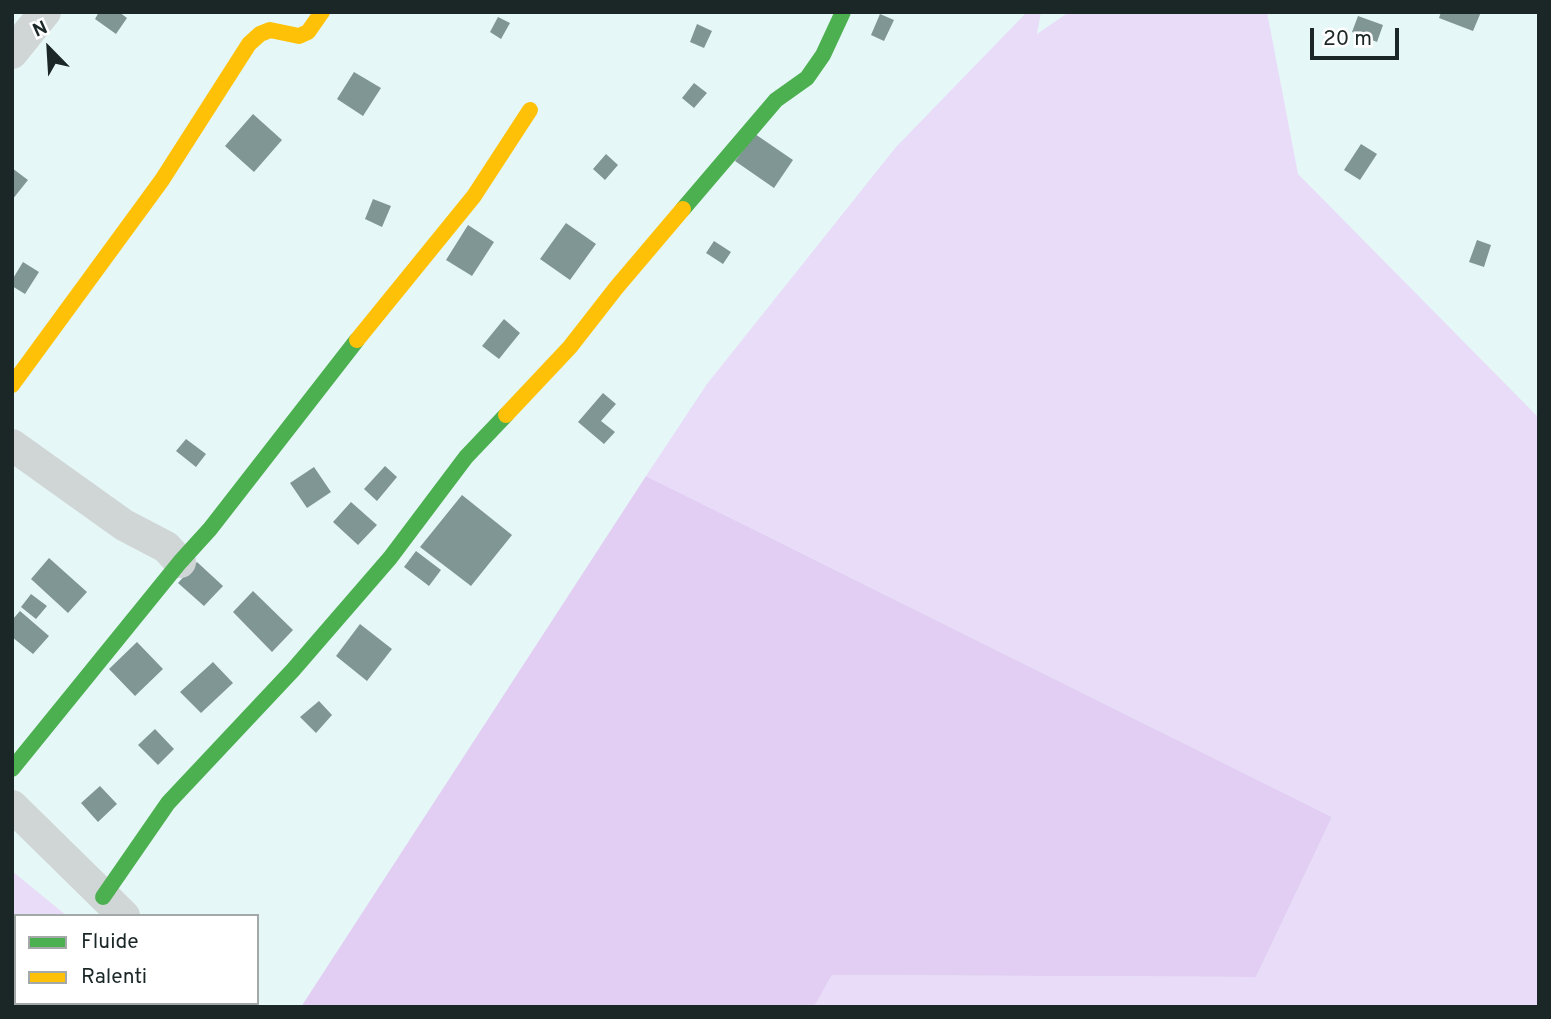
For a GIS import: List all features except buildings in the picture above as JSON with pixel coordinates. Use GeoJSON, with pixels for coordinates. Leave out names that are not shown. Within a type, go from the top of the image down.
{"type":"FeatureCollection","features":[{"type":"Feature","properties":{"kind":"street"},"geometry":{"type":"LineString","coordinates":[[12,53],[45,12]]}},
{"type":"Feature","properties":{"kind":"street"},"geometry":{"type":"LineString","coordinates":[[12,385],[162,180],[249,44],[260,34],[270,30],[299,36],[307,32],[322,12]]}},
{"type":"Feature","properties":{"kind":"street"},"geometry":{"type":"LineString","coordinates":[[12,806],[114,906],[168,803],[293,670],[390,558],[467,457],[570,347],[616,288],[776,100],[807,78],[823,55],[843,12]]}},
{"type":"Feature","properties":{"kind":"street"},"geometry":{"type":"LineString","coordinates":[[12,769],[180,562],[210,529],[327,377],[474,196],[530,110]]}},
{"type":"Feature","properties":{"kind":"street"},"geometry":{"type":"LineString","coordinates":[[12,445],[124,524],[166,547],[180,562]]}},
{"type":"Feature","properties":{"kind":"shaded area"},"geometry":{"type":"Polygon","coordinates":[[[1027,12],[1041,12],[1037,34],[1069,12],[1267,12],[1298,174],[1539,418],[1539,1007],[814,1007],[832,975],[1256,977],[1332,817],[646,476],[707,384],[896,147],[1027,12]]]}},
{"type":"Feature","properties":{"kind":"shaded area"},"geometry":{"type":"Polygon","coordinates":[[[646,476],[1332,817],[1256,977],[832,975],[814,1007],[301,1007],[646,476]]]}},
{"type":"Feature","properties":{"kind":"shaded area"},"geometry":{"type":"Polygon","coordinates":[[[12,871],[65,914],[14,914],[14,1005],[179,1007],[12,1007],[12,871]]]}},
{"type":"Feature","properties":{"kind":"traffic: fast"},"geometry":{"type":"LineString","coordinates":[[683,209],[776,100],[807,78],[823,55],[843,12]]}},
{"type":"Feature","properties":{"kind":"traffic: fast"},"geometry":{"type":"LineString","coordinates":[[12,769],[180,562],[210,529],[357,340]]}},
{"type":"Feature","properties":{"kind":"traffic: fast"},"geometry":{"type":"LineString","coordinates":[[103,897],[168,803],[293,670],[390,558],[466,457],[506,415]]}},
{"type":"Feature","properties":{"kind":"traffic: slow"},"geometry":{"type":"LineString","coordinates":[[12,385],[162,180],[249,44],[260,34],[270,30],[299,36],[308,32],[322,12]]}},
{"type":"Feature","properties":{"kind":"traffic: slow"},"geometry":{"type":"LineString","coordinates":[[357,340],[474,196],[530,110]]}},
{"type":"Feature","properties":{"kind":"traffic: slow"},"geometry":{"type":"LineString","coordinates":[[506,415],[570,347],[683,209]]}}]}
